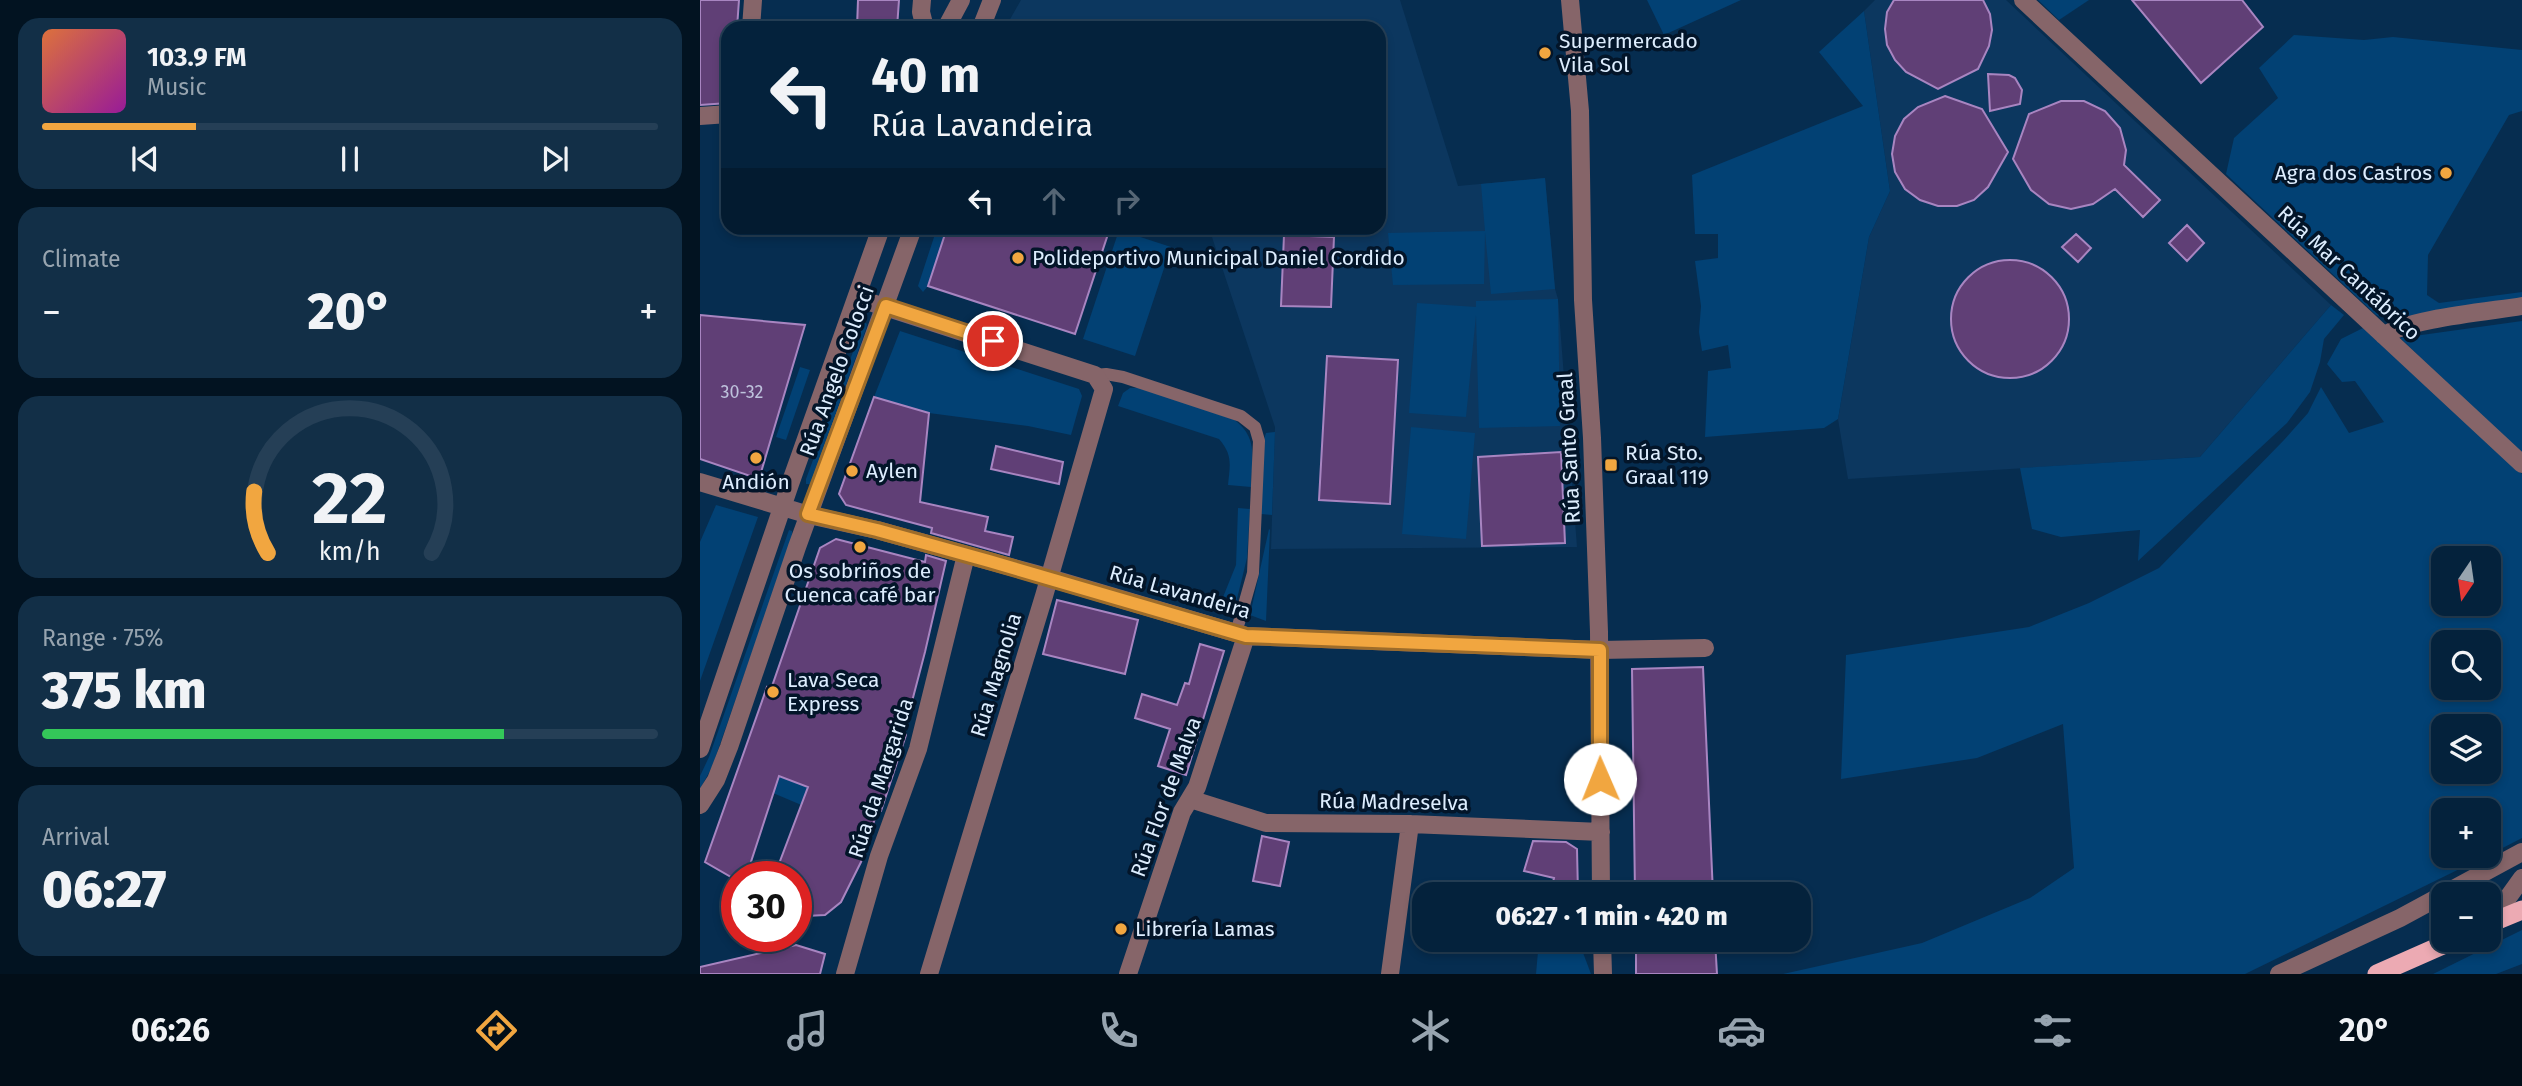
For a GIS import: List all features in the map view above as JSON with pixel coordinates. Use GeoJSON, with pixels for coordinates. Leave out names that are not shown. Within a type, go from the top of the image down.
{"type":"FeatureCollection","features":[{"type":"Feature","properties":{"kind":"highway"},"geometry":{"type":"LineString","coordinates":[[2501,919],[2522,910]]}},
{"type":"Feature","properties":{"kind":"highway"},"geometry":{"type":"LineString","coordinates":[[2376,974],[2431,950]]}},
{"type":"Feature","properties":{"kind":"street"},"geometry":{"type":"LineString","coordinates":[[751,21],[752,0]]}},
{"type":"Feature","properties":{"kind":"street"},"geometry":{"type":"LineString","coordinates":[[922,0],[923,21]]}},
{"type":"Feature","properties":{"kind":"street"},"geometry":{"type":"LineString","coordinates":[[950,21],[961,0]]}},
{"type":"Feature","properties":{"kind":"street"},"geometry":{"type":"LineString","coordinates":[[984,21],[992,0]]}},
{"type":"Feature","properties":{"kind":"street","name":"Rúa Santo Graal"},"geometry":{"type":"LineString","coordinates":[[1570,0],[1580,111],[1583,300],[1592,438],[1600,650],[1601,882]]}},
{"type":"Feature","properties":{"kind":"street","name":"Rúa Mar Cantábrico"},"geometry":{"type":"LineString","coordinates":[[2023,0],[2522,464]]}},
{"type":"Feature","properties":{"kind":"street"},"geometry":{"type":"LineString","coordinates":[[700,116],[721,114]]}},
{"type":"Feature","properties":{"kind":"street","name":"Rúa Angelo Colocci"},"geometry":{"type":"LineString","coordinates":[[700,749],[879,235]]}},
{"type":"Feature","properties":{"kind":"street","name":"Rúa Angelo Colocci"},"geometry":{"type":"LineString","coordinates":[[700,805],[716,780],[729,747],[808,514],[911,235]]}},
{"type":"Feature","properties":{"kind":"street"},"geometry":{"type":"LineString","coordinates":[[857,298],[1099,382],[1106,373],[1123,377],[1241,416],[1255,427],[1259,441],[1253,573],[1241,634]]}},
{"type":"Feature","properties":{"kind":"street"},"geometry":{"type":"LineString","coordinates":[[2384,336],[2392,330],[2443,318],[2522,306]]}},
{"type":"Feature","properties":{"kind":"street","name":"Rúa Magnolia"},"geometry":{"type":"LineString","coordinates":[[929,974],[1049,578],[1099,382]]}},
{"type":"Feature","properties":{"kind":"street","name":"Rúa Lavandeira"},"geometry":{"type":"LineString","coordinates":[[700,482],[1241,634],[1600,650],[1705,648]]}},
{"type":"Feature","properties":{"kind":"street","name":"Rúa da Margarida"},"geometry":{"type":"LineString","coordinates":[[845,974],[879,856],[918,750],[966,555]]}},
{"type":"Feature","properties":{"kind":"street","name":"Rúa Flor de Malva"},"geometry":{"type":"LineString","coordinates":[[1128,974],[1182,812],[1197,787],[1241,634]]}},
{"type":"Feature","properties":{"kind":"street","name":"Rúa Madreselva"},"geometry":{"type":"LineString","coordinates":[[1190,799],[1266,823],[1410,824],[1601,832]]}},
{"type":"Feature","properties":{"kind":"street"},"geometry":{"type":"LineString","coordinates":[[1390,974],[1410,824]]}},
{"type":"Feature","properties":{"kind":"street"},"geometry":{"type":"LineString","coordinates":[[2279,974],[2400,918],[2522,852]]}},
{"type":"Feature","properties":{"kind":"street"},"geometry":{"type":"LineString","coordinates":[[2501,907],[2522,878]]}},
{"type":"Feature","properties":{"kind":"street"},"geometry":{"type":"LineString","coordinates":[[1602,952],[1603,974]]}},
{"type":"Feature","properties":{"kind":"shaded area"},"geometry":{"type":"Polygon","coordinates":[[[1021,0],[1400,0],[1458,186],[1545,178],[1558,299],[1577,547],[1271,549],[1275,427],[1211,235],[1386,235],[1386,21],[1009,21],[1021,0]]]}},
{"type":"Feature","properties":{"kind":"shaded area"},"geometry":{"type":"Polygon","coordinates":[[[1647,0],[1741,0],[1664,35],[1647,0]]]}},
{"type":"Feature","properties":{"kind":"shaded area"},"geometry":{"type":"Polygon","coordinates":[[[1875,0],[2006,0],[2331,305],[2200,457],[1848,479],[1838,419],[1869,237],[1890,191],[1864,11],[1875,0]]]}},
{"type":"Feature","properties":{"kind":"shaded area"},"geometry":{"type":"Polygon","coordinates":[[[2038,0],[2089,0],[2059,20],[2038,0]]]}},
{"type":"Feature","properties":{"kind":"shaded area"},"geometry":{"type":"Polygon","coordinates":[[[1864,11],[1890,191],[1869,237],[1838,419],[1824,428],[1705,437],[1708,371],[1731,368],[1728,345],[1702,351],[1699,332],[1701,306],[1695,261],[1718,258],[1718,234],[1695,234],[1692,175],[1863,106],[1819,52],[1864,11]]]}},
{"type":"Feature","properties":{"kind":"shaded area"},"geometry":{"type":"Polygon","coordinates":[[[2294,35],[2364,40],[2393,37],[2522,50],[2522,111],[2509,115],[2428,255],[2427,295],[2439,303],[2522,292],[2522,302],[2390,321],[2376,315],[2226,174],[2234,138],[2278,98],[2259,68],[2294,35]]]}},
{"type":"Feature","properties":{"kind":"shaded area"},"geometry":{"type":"Polygon","coordinates":[[[1545,178],[1555,289],[1491,294],[1485,232],[1484,284],[1393,285],[1388,233],[1485,231],[1481,184],[1545,178]]]}},
{"type":"Feature","properties":{"kind":"shaded area"},"geometry":{"type":"Polygon","coordinates":[[[935,235],[945,235],[928,286],[923,292],[918,286],[935,235]]]}},
{"type":"Feature","properties":{"kind":"shaded area"},"geometry":{"type":"Polygon","coordinates":[[[1117,235],[1134,235],[1171,247],[1135,356],[1083,339],[1117,235]]]}},
{"type":"Feature","properties":{"kind":"shaded area"},"geometry":{"type":"Polygon","coordinates":[[[1558,299],[1560,426],[1479,428],[1476,315],[1466,417],[1409,413],[1417,303],[1476,307],[1476,301],[1558,299]]]}},
{"type":"Feature","properties":{"kind":"shaded area"},"geometry":{"type":"Polygon","coordinates":[[[2331,305],[2344,315],[2324,339],[2310,392],[2287,423],[2138,561],[2140,530],[2061,537],[2032,529],[2020,468],[2200,457],[2331,305]]]}},
{"type":"Feature","properties":{"kind":"shaded area"},"geometry":{"type":"Polygon","coordinates":[[[2522,321],[2522,454],[2400,338],[2522,321]]]}},
{"type":"Feature","properties":{"kind":"shaded area"},"geometry":{"type":"Polygon","coordinates":[[[864,322],[867,324],[866,329],[812,480],[810,484],[806,484],[806,479],[864,322]]]}},
{"type":"Feature","properties":{"kind":"shaded area"},"geometry":{"type":"Polygon","coordinates":[[[2363,328],[2522,474],[2522,838],[2501,849],[2501,798],[2431,798],[2431,868],[2461,868],[2245,974],[1783,974],[1922,943],[2030,898],[2074,868],[2063,724],[1977,758],[1841,779],[1846,655],[2029,627],[2089,603],[2159,568],[2284,440],[2308,413],[2321,387],[2349,433],[2384,422],[2355,381],[2342,382],[2327,364],[2341,339],[2363,328]]]}},
{"type":"Feature","properties":{"kind":"shaded area"},"geometry":{"type":"Polygon","coordinates":[[[900,331],[1079,389],[1082,396],[1071,435],[1028,426],[929,413],[874,397],[900,331]]]}},
{"type":"Feature","properties":{"kind":"shaded area"},"geometry":{"type":"Polygon","coordinates":[[[800,367],[810,370],[786,440],[776,437],[800,367]]]}},
{"type":"Feature","properties":{"kind":"shaded area"},"geometry":{"type":"Polygon","coordinates":[[[1130,388],[1139,388],[1233,419],[1247,433],[1250,441],[1253,458],[1251,487],[1228,485],[1229,455],[1219,439],[1118,406],[1123,393],[1130,388]]]}},
{"type":"Feature","properties":{"kind":"shaded area"},"geometry":{"type":"Polygon","coordinates":[[[1411,427],[1475,433],[1466,539],[1402,534],[1411,427]]]}},
{"type":"Feature","properties":{"kind":"shaded area"},"geometry":{"type":"Polygon","coordinates":[[[1275,432],[1272,515],[1261,514],[1263,442],[1266,433],[1275,432]]]}},
{"type":"Feature","properties":{"kind":"shaded area"},"geometry":{"type":"Polygon","coordinates":[[[716,505],[758,517],[700,681],[700,542],[716,505]]]}},
{"type":"Feature","properties":{"kind":"shaded area"},"geometry":{"type":"Polygon","coordinates":[[[1238,508],[1250,509],[1247,558],[1234,611],[1219,607],[1236,565],[1238,508]]]}},
{"type":"Feature","properties":{"kind":"shaded area"},"geometry":{"type":"Polygon","coordinates":[[[789,530],[792,531],[792,538],[712,767],[700,789],[700,776],[789,530]]]}},
{"type":"Feature","properties":{"kind":"shaded area"},"geometry":{"type":"Polygon","coordinates":[[[1270,530],[1266,621],[1250,615],[1270,530]]]}},
{"type":"Feature","properties":{"kind":"shaded area"},"geometry":{"type":"Polygon","coordinates":[[[779,776],[825,793],[818,812],[773,793],[779,776]]]}},
{"type":"Feature","properties":{"kind":"shaded area"},"geometry":{"type":"Polygon","coordinates":[[[2522,930],[2522,964],[2496,974],[2433,974],[2478,952],[2501,952],[2501,940],[2522,930]]]}},
{"type":"Feature","properties":{"kind":"shaded area"},"geometry":{"type":"Polygon","coordinates":[[[1538,952],[1583,952],[1591,974],[1536,974],[1538,952]]]}},
{"type":"Feature","properties":{"kind":"building"},"geometry":{"type":"Polygon","coordinates":[[[700,0],[739,0],[738,21],[721,21],[721,104],[700,105],[700,0]]]}},
{"type":"Feature","properties":{"kind":"building"},"geometry":{"type":"Polygon","coordinates":[[[858,0],[899,0],[898,21],[857,21],[858,0]]]}},
{"type":"Feature","properties":{"kind":"building"},"geometry":{"type":"Polygon","coordinates":[[[1894,0],[1983,0],[1990,14],[1992,30],[1989,46],[1978,69],[1938,89],[1906,72],[1887,45],[1887,12],[1894,0]]]}},
{"type":"Feature","properties":{"kind":"building"},"geometry":{"type":"Polygon","coordinates":[[[2132,0],[2242,0],[2263,27],[2201,83],[2132,0]]]}},
{"type":"Feature","properties":{"kind":"building"},"geometry":{"type":"Polygon","coordinates":[[[1988,74],[2015,78],[2022,90],[2020,104],[1990,111],[1988,74]]]}},
{"type":"Feature","properties":{"kind":"building"},"geometry":{"type":"Polygon","coordinates":[[[1945,96],[1982,109],[2008,152],[1988,187],[1974,200],[1957,206],[1938,206],[1920,200],[1905,189],[1895,172],[1892,154],[1895,136],[1904,119],[1918,107],[1945,96]]]}},
{"type":"Feature","properties":{"kind":"building"},"geometry":{"type":"Polygon","coordinates":[[[2061,101],[2084,101],[2105,111],[2120,128],[2126,150],[2124,165],[2160,200],[2143,217],[2115,189],[2093,204],[2071,209],[2049,204],[2031,190],[2013,159],[2029,114],[2061,101]]]}},
{"type":"Feature","properties":{"kind":"building"},"geometry":{"type":"Polygon","coordinates":[[[2187,225],[2204,243],[2187,261],[2169,243],[2187,225]]]}},
{"type":"Feature","properties":{"kind":"building"},"geometry":{"type":"Polygon","coordinates":[[[2076,234],[2091,248],[2078,262],[2062,247],[2076,234]]]}},
{"type":"Feature","properties":{"kind":"building","name":"Polideportivo Municipal Daniel Cordido"},"geometry":{"type":"Polygon","coordinates":[[[945,235],[1108,235],[1075,334],[928,286],[945,235]]]}},
{"type":"Feature","properties":{"kind":"building"},"geometry":{"type":"Polygon","coordinates":[[[1284,235],[1334,237],[1331,307],[1281,306],[1284,235]]]}},
{"type":"Feature","properties":{"kind":"building"},"geometry":{"type":"Polygon","coordinates":[[[2010,260],[2033,264],[2052,277],[2065,296],[2069,319],[2065,342],[2052,361],[2033,374],[2010,378],[1987,374],[1968,361],[1955,342],[1951,319],[1955,296],[1968,277],[1987,264],[2010,260]]]}},
{"type":"Feature","properties":{"kind":"building"},"geometry":{"type":"Polygon","coordinates":[[[700,315],[805,325],[759,479],[700,459],[700,315]]]}},
{"type":"Feature","properties":{"kind":"building"},"geometry":{"type":"Polygon","coordinates":[[[1327,356],[1398,360],[1390,504],[1319,500],[1327,356]]]}},
{"type":"Feature","properties":{"kind":"building"},"geometry":{"type":"Polygon","coordinates":[[[874,397],[929,413],[920,502],[988,517],[985,531],[1013,537],[1009,555],[931,533],[932,528],[846,505],[839,494],[874,397]]]}},
{"type":"Feature","properties":{"kind":"building"},"geometry":{"type":"Polygon","coordinates":[[[996,446],[1063,462],[1059,484],[991,469],[996,446]]]}},
{"type":"Feature","properties":{"kind":"building"},"geometry":{"type":"Polygon","coordinates":[[[1561,452],[1565,543],[1482,546],[1478,457],[1561,452]]]}},
{"type":"Feature","properties":{"kind":"building"},"geometry":{"type":"Polygon","coordinates":[[[836,539],[925,562],[926,555],[946,561],[904,732],[906,735],[881,811],[877,812],[861,862],[841,902],[825,915],[812,916],[812,861],[780,861],[808,787],[779,776],[751,861],[721,861],[721,871],[705,862],[767,687],[771,689],[820,548],[836,539]]]}},
{"type":"Feature","properties":{"kind":"building"},"geometry":{"type":"Polygon","coordinates":[[[1057,600],[1138,620],[1125,674],[1043,654],[1057,600]]]}},
{"type":"Feature","properties":{"kind":"building"},"geometry":{"type":"Polygon","coordinates":[[[1200,644],[1224,651],[1186,775],[1158,766],[1170,729],[1135,718],[1142,694],[1177,705],[1185,683],[1189,684],[1200,644]]]}},
{"type":"Feature","properties":{"kind":"building"},"geometry":{"type":"Polygon","coordinates":[[[1703,667],[1712,882],[1635,882],[1632,669],[1703,667]]]}},
{"type":"Feature","properties":{"kind":"building"},"geometry":{"type":"Polygon","coordinates":[[[1262,836],[1289,842],[1280,886],[1253,881],[1262,836]]]}},
{"type":"Feature","properties":{"kind":"building"},"geometry":{"type":"Polygon","coordinates":[[[1533,841],[1566,842],[1577,849],[1578,882],[1553,882],[1554,878],[1524,871],[1533,841]]]}},
{"type":"Feature","properties":{"kind":"building"},"geometry":{"type":"Polygon","coordinates":[[[812,950],[825,954],[820,974],[700,974],[700,967],[765,952],[812,950]]]}},
{"type":"Feature","properties":{"kind":"building"},"geometry":{"type":"Polygon","coordinates":[[[1636,952],[1716,952],[1717,974],[1636,974],[1636,952]]]}},
{"type":"Feature","properties":{"kind":"place","name":"Supermercado Vila Sol"},"geometry":{"type":"Point","coordinates":[1545,53]}},
{"type":"Feature","properties":{"kind":"place","name":"Agra dos Castros"},"geometry":{"type":"Point","coordinates":[2446,173]}},
{"type":"Feature","properties":{"kind":"place","name":"Polideportivo Municipal Daniel Cordido"},"geometry":{"type":"Point","coordinates":[1018,258]}},
{"type":"Feature","properties":{"kind":"place","name":"Andión"},"geometry":{"type":"Point","coordinates":[756,458]}},
{"type":"Feature","properties":{"kind":"place","name":"Rúa Sto. Graal 119"},"geometry":{"type":"Point","coordinates":[1611,465]}},
{"type":"Feature","properties":{"kind":"place","name":"Aylen"},"geometry":{"type":"Point","coordinates":[852,471]}},
{"type":"Feature","properties":{"kind":"place","name":"Os sobriños de Cuenca café bar"},"geometry":{"type":"Point","coordinates":[860,547]}},
{"type":"Feature","properties":{"kind":"place","name":"Lava Seca Express"},"geometry":{"type":"Point","coordinates":[773,692]}},
{"type":"Feature","properties":{"kind":"place","name":"Librería Lamas"},"geometry":{"type":"Point","coordinates":[1121,929]}},
{"type":"Feature","properties":{"kind":"route"},"geometry":{"type":"LineString","coordinates":[[993,341],[886,306],[808,514],[989,561],[1246,636],[1600,650],[1600,779]]}}]}
